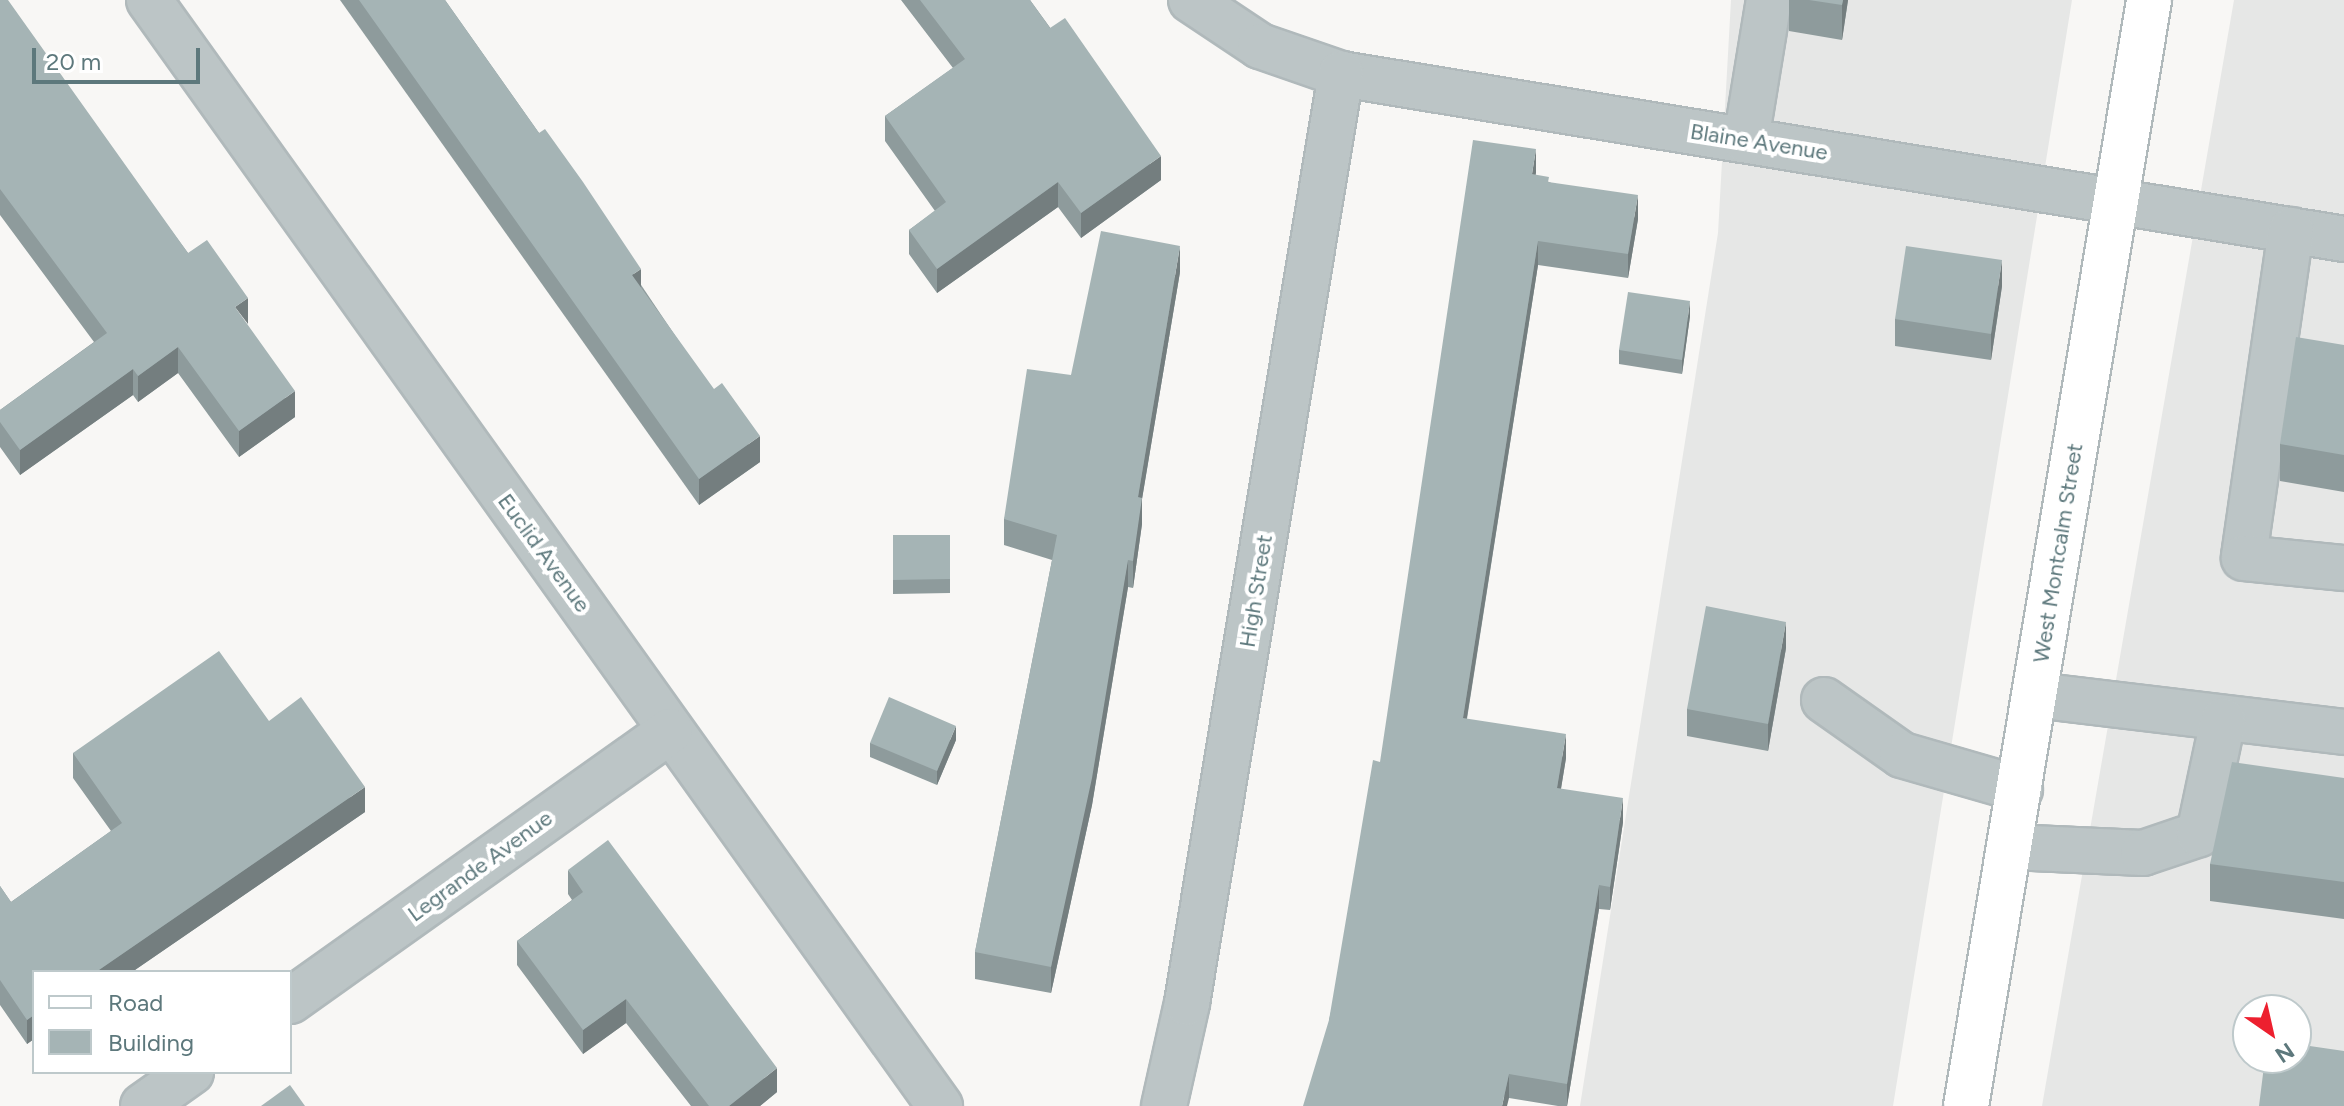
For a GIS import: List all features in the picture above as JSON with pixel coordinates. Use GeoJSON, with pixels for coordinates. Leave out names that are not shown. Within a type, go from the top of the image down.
{"type":"FeatureCollection","features":[{"type":"Feature","properties":{"kind":"main road","name":"West Montcalm Street"},"geometry":{"type":"LineString","coordinates":[[1966,1106],[2149,0]]}},
{"type":"Feature","properties":{"kind":"street","name":"Euclid Avenue"},"geometry":{"type":"LineString","coordinates":[[149,0],[940,1106]]}},
{"type":"Feature","properties":{"kind":"street","name":"Blaine Avenue"},"geometry":{"type":"LineString","coordinates":[[1191,0],[1260,46],[1341,74],[2344,239]]}},
{"type":"Feature","properties":{"kind":"street"},"geometry":{"type":"LineString","coordinates":[[1746,140],[1769,0]]}},
{"type":"Feature","properties":{"kind":"street","name":"High Street"},"geometry":{"type":"LineString","coordinates":[[1164,1106],[1187,1003],[1341,74]]}},
{"type":"Feature","properties":{"kind":"street"},"geometry":{"type":"LineString","coordinates":[[2291,230],[2244,558],[2344,568]]}},
{"type":"Feature","properties":{"kind":"street"},"geometry":{"type":"LineString","coordinates":[[2274,338],[2316,345]]}},
{"type":"Feature","properties":{"kind":"street"},"geometry":{"type":"LineString","coordinates":[[2035,695],[2223,720],[2344,732]]}},
{"type":"Feature","properties":{"kind":"street"},"geometry":{"type":"LineString","coordinates":[[1824,700],[1902,755],[2020,789]]}},
{"type":"Feature","properties":{"kind":"street"},"geometry":{"type":"LineString","coordinates":[[2010,847],[2143,853],[2199,834],[2223,720]]}},
{"type":"Feature","properties":{"kind":"street","name":"Legrande Avenue"},"geometry":{"type":"LineString","coordinates":[[292,1000],[670,731]]}},
{"type":"Feature","properties":{"kind":"street"},"geometry":{"type":"LineString","coordinates":[[143,1106],[188,1074]]}},
{"type":"Feature","properties":{"kind":"shaded area"},"geometry":{"type":"Polygon","coordinates":[[[1731,0],[2072,0],[1893,1106],[1580,1106],[1718,233],[1731,0]]]}},
{"type":"Feature","properties":{"kind":"shaded area"},"geometry":{"type":"Polygon","coordinates":[[[2234,0],[2344,0],[2344,1106],[2042,1106],[2234,0]]]}},
{"type":"Feature","properties":{"kind":"building"},"geometry":{"type":"Polygon","coordinates":[[[0,0],[8,0],[188,253],[207,240],[248,298],[235,307],[295,391],[239,431],[178,347],[138,376],[133,369],[20,450],[0,422],[0,410],[107,333],[0,189],[0,0]]]}},
{"type":"Feature","properties":{"kind":"building"},"geometry":{"type":"Polygon","coordinates":[[[359,0],[445,0],[539,133],[545,129],[583,182],[641,269],[632,275],[714,389],[722,383],[760,436],[699,479],[359,0]]]}},
{"type":"Feature","properties":{"kind":"building"},"geometry":{"type":"Polygon","coordinates":[[[920,0],[1030,0],[1050,28],[1065,18],[1161,156],[1081,213],[1058,182],[937,269],[909,230],[946,202],[885,116],[965,59],[920,0]]]}},
{"type":"Feature","properties":{"kind":"building"},"geometry":{"type":"Polygon","coordinates":[[[1809,0],[1843,0],[1842,5],[1809,0]]]}},
{"type":"Feature","properties":{"kind":"building"},"geometry":{"type":"Polygon","coordinates":[[[1473,140],[1536,149],[1532,174],[1549,177],[1548,182],[1638,195],[1628,254],[1538,241],[1463,718],[1566,734],[1557,788],[1623,798],[1610,887],[1599,885],[1567,1084],[1509,1074],[1502,1106],[1303,1106],[1329,1020],[1373,760],[1380,762],[1473,140]]]}},
{"type":"Feature","properties":{"kind":"building"},"geometry":{"type":"Polygon","coordinates":[[[1101,231],[1180,246],[1138,497],[1142,498],[1133,561],[1128,560],[1092,778],[1051,967],[975,952],[1057,535],[1004,519],[1027,369],[1071,375],[1101,231]]]}},
{"type":"Feature","properties":{"kind":"building"},"geometry":{"type":"Polygon","coordinates":[[[1906,246],[2002,260],[1991,334],[1895,319],[1906,246]]]}},
{"type":"Feature","properties":{"kind":"building"},"geometry":{"type":"Polygon","coordinates":[[[1628,292],[1690,301],[1682,360],[1619,350],[1628,292]]]}},
{"type":"Feature","properties":{"kind":"building"},"geometry":{"type":"Polygon","coordinates":[[[2296,337],[2344,345],[2344,455],[2280,444],[2296,337]]]}},
{"type":"Feature","properties":{"kind":"building"},"geometry":{"type":"Polygon","coordinates":[[[893,535],[950,535],[950,579],[893,580],[893,535]]]}},
{"type":"Feature","properties":{"kind":"building"},"geometry":{"type":"Polygon","coordinates":[[[1706,606],[1786,622],[1768,724],[1687,709],[1706,606]]]}},
{"type":"Feature","properties":{"kind":"building"},"geometry":{"type":"Polygon","coordinates":[[[219,651],[269,721],[301,697],[365,787],[99,970],[32,970],[32,1016],[27,1020],[0,980],[0,886],[11,902],[122,823],[73,753],[219,651]]]}},
{"type":"Feature","properties":{"kind":"building"},"geometry":{"type":"Polygon","coordinates":[[[889,697],[956,726],[937,771],[870,743],[889,697]]]}},
{"type":"Feature","properties":{"kind":"building"},"geometry":{"type":"Polygon","coordinates":[[[2232,762],[2344,778],[2344,882],[2210,864],[2232,762]]]}},
{"type":"Feature","properties":{"kind":"building"},"geometry":{"type":"Polygon","coordinates":[[[608,840],[777,1068],[729,1106],[709,1106],[626,999],[583,1030],[517,941],[583,892],[568,870],[608,840]]]}},
{"type":"Feature","properties":{"kind":"building"},"geometry":{"type":"Polygon","coordinates":[[[2312,1046],[2344,1051],[2344,1106],[2259,1106],[2263,1074],[2312,1074],[2312,1046]]]}},
{"type":"Feature","properties":{"kind":"building"},"geometry":{"type":"Polygon","coordinates":[[[290,1085],[305,1106],[261,1106],[290,1085]]]}}]}
